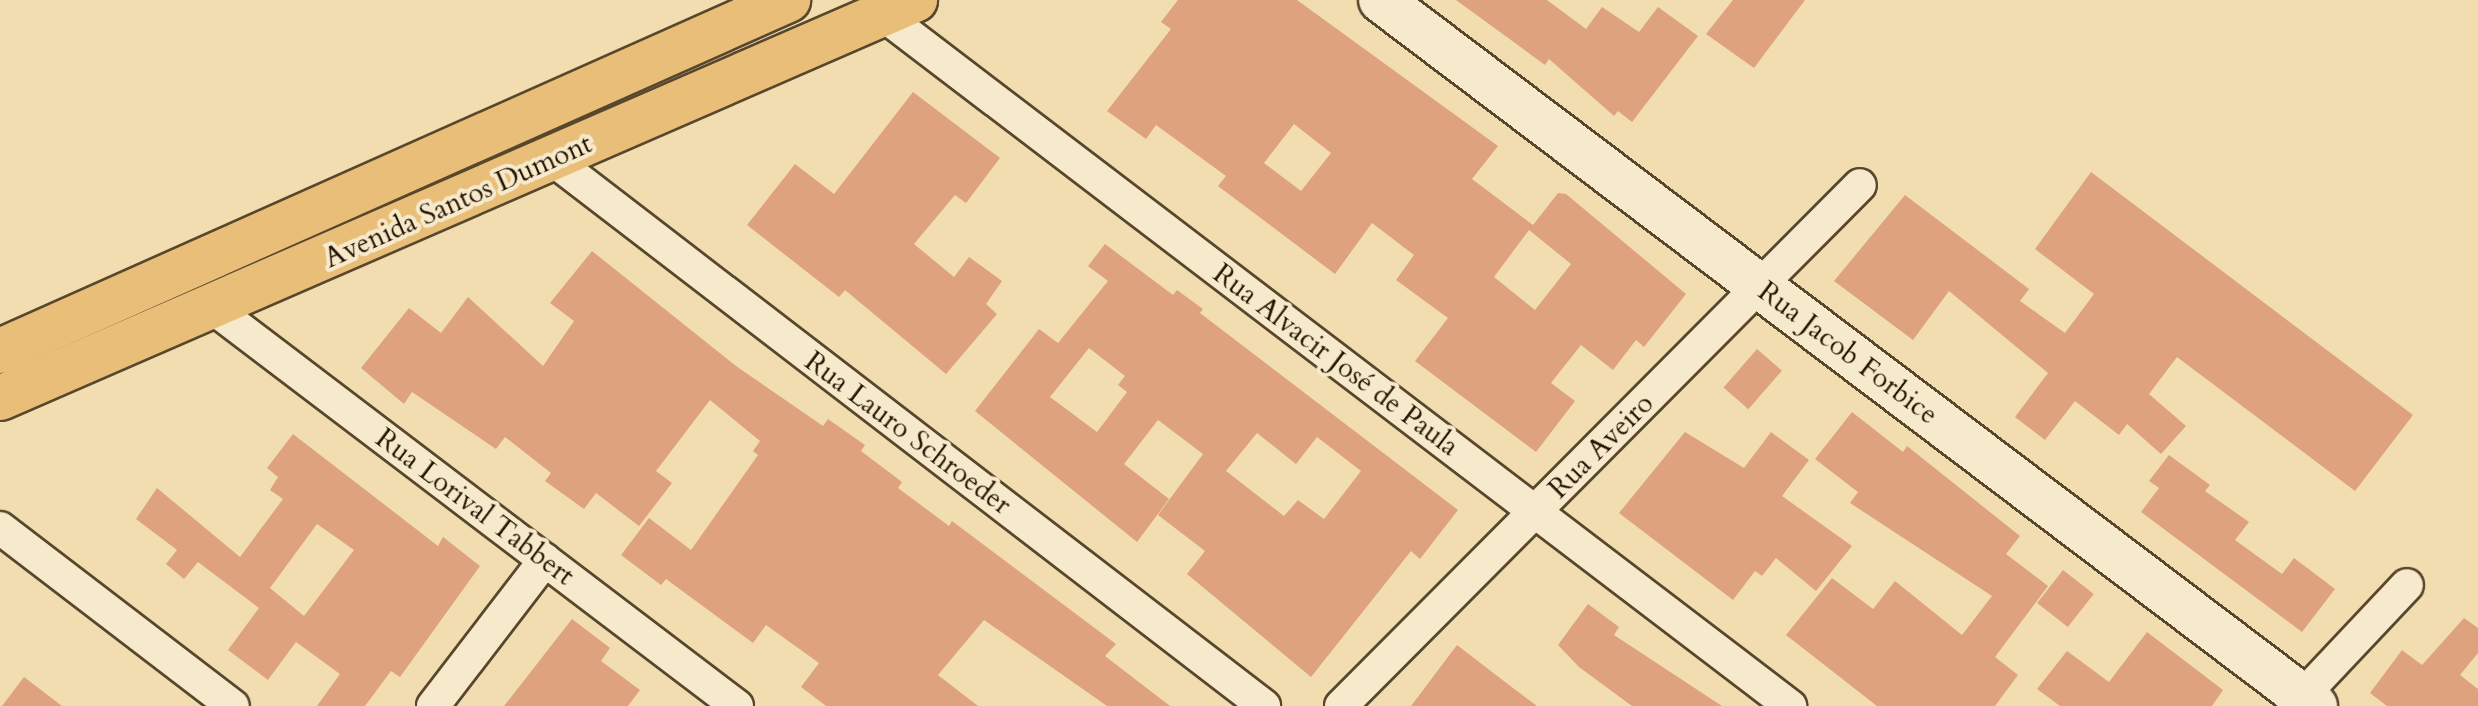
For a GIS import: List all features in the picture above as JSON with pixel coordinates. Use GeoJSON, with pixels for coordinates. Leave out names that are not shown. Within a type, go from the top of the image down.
{"type":"FeatureCollection","features":[{"type":"Feature","properties":{"kind":"main road","name":"Avenida Santos Dumont"},"geometry":{"type":"LineString","coordinates":[[0,351],[788,0]]}},
{"type":"Feature","properties":{"kind":"main road","name":"Avenida Santos Dumont"},"geometry":{"type":"LineString","coordinates":[[0,398],[108,355],[899,7]]}},
{"type":"Feature","properties":{"kind":"main road"},"geometry":{"type":"LineString","coordinates":[[0,345],[58,327]]}},
{"type":"Feature","properties":{"kind":"main road"},"geometry":{"type":"LineString","coordinates":[[0,405],[108,355]]}},
{"type":"Feature","properties":{"kind":"street","name":"Rua Jacob Forbice"},"geometry":{"type":"LineString","coordinates":[[1381,0],[2303,703]]}},
{"type":"Feature","properties":{"kind":"street","name":"Rua Alvacir José de Paula"},"geometry":{"type":"LineString","coordinates":[[899,7],[1535,512],[1790,706]]}},
{"type":"Feature","properties":{"kind":"street","name":"Rua Lauro Schroeder"},"geometry":{"type":"LineString","coordinates":[[552,159],[1264,706]]}},
{"type":"Feature","properties":{"kind":"street","name":"Rua Aveiro"},"geometry":{"type":"LineString","coordinates":[[1341,706],[1860,185]]}},
{"type":"Feature","properties":{"kind":"street","name":"Rua Lorival Tabbert"},"geometry":{"type":"LineString","coordinates":[[213,308],[737,706]]}},
{"type":"Feature","properties":{"kind":"street"},"geometry":{"type":"LineString","coordinates":[[0,528],[233,706]]}},
{"type":"Feature","properties":{"kind":"street"},"geometry":{"type":"LineString","coordinates":[[433,706],[545,560]]}},
{"type":"Feature","properties":{"kind":"street"},"geometry":{"type":"LineString","coordinates":[[2303,703],[2407,585]]}},
{"type":"Feature","properties":{"kind":"building"},"geometry":{"type":"Polygon","coordinates":[[[1178,0],[1297,0],[1498,146],[1472,179],[1533,225],[1558,193],[1566,194],[1686,294],[1644,347],[1636,340],[1613,370],[1581,345],[1551,383],[1575,401],[1536,452],[1415,361],[1448,318],[1396,280],[1414,255],[1372,223],[1335,274],[1218,186],[1226,176],[1156,125],[1146,139],[1107,111],[1171,29],[1161,22],[1178,0]],[[1294,124],[1264,163],[1301,191],[1331,153],[1294,124]],[[1529,230],[1494,277],[1535,310],[1571,264],[1529,230]]]}},
{"type":"Feature","properties":{"kind":"building"},"geometry":{"type":"Polygon","coordinates":[[[1456,0],[1547,0],[1586,29],[1602,7],[1639,32],[1658,7],[1698,36],[1632,122],[1618,111],[1614,116],[1549,59],[1545,65],[1456,0]]]}},
{"type":"Feature","properties":{"kind":"building"},"geometry":{"type":"Polygon","coordinates":[[[1733,0],[1805,0],[1754,68],[1706,34],[1733,0]]]}},
{"type":"Feature","properties":{"kind":"building"},"geometry":{"type":"Polygon","coordinates":[[[913,92],[1000,158],[966,203],[955,195],[914,244],[954,277],[969,257],[1002,281],[986,304],[997,314],[946,374],[845,290],[839,297],[747,225],[795,164],[834,194],[913,92]]]}},
{"type":"Feature","properties":{"kind":"building"},"geometry":{"type":"Polygon","coordinates":[[[2091,172],[2413,415],[2355,491],[2177,357],[2149,394],[2186,426],[2161,454],[2127,424],[2119,435],[2075,401],[2045,440],[2015,417],[2048,373],[1949,291],[1913,340],[1834,281],[1905,195],[2029,289],[2020,301],[2065,333],[2094,294],[2035,249],[2091,172]]]}},
{"type":"Feature","properties":{"kind":"building"},"geometry":{"type":"Polygon","coordinates":[[[1105,244],[1173,295],[1177,290],[1203,309],[1200,313],[1458,510],[1420,559],[1411,551],[1311,677],[1187,574],[1205,551],[1158,515],[1203,454],[1158,420],[1124,464],[1169,499],[1137,542],[975,411],[1039,329],[1058,343],[1108,281],[1088,266],[1105,244]],[[1089,348],[1050,397],[1097,432],[1127,392],[1118,385],[1125,376],[1089,348]],[[1257,433],[1226,471],[1284,516],[1298,500],[1324,519],[1361,471],[1317,437],[1296,464],[1257,433]]]}},
{"type":"Feature","properties":{"kind":"building"},"geometry":{"type":"Polygon","coordinates":[[[592,251],[736,366],[823,426],[828,419],[865,445],[861,451],[902,482],[898,488],[949,526],[952,521],[1116,644],[1105,656],[1170,706],[1107,706],[984,620],[938,675],[978,706],[826,706],[801,687],[819,663],[766,625],[753,643],[666,579],[661,585],[621,555],[649,518],[691,550],[758,455],[753,451],[760,441],[710,400],[656,471],[672,483],[639,526],[596,493],[584,509],[545,481],[551,473],[505,437],[496,449],[412,392],[404,404],[361,368],[409,308],[441,333],[468,297],[543,366],[574,321],[550,303],[592,251]]]}},
{"type":"Feature","properties":{"kind":"building"},"geometry":{"type":"Polygon","coordinates":[[[1757,349],[1782,371],[1748,409],[1724,387],[1757,349]]]}},
{"type":"Feature","properties":{"kind":"building"},"geometry":{"type":"Polygon","coordinates":[[[1852,412],[1903,452],[1907,446],[2020,536],[2006,554],[2048,586],[1995,657],[2018,675],[1995,706],[1877,706],[1786,635],[1832,578],[1873,609],[1895,581],[1962,635],[1992,596],[1850,503],[1858,492],[1815,459],[1852,412]]]}},
{"type":"Feature","properties":{"kind":"building"},"geometry":{"type":"Polygon","coordinates":[[[1685,432],[1744,468],[1771,432],[1809,460],[1782,496],[1852,546],[1816,591],[1776,558],[1762,576],[1755,571],[1733,600],[1619,513],[1685,432]]]}},
{"type":"Feature","properties":{"kind":"building"},"geometry":{"type":"Polygon","coordinates":[[[293,434],[438,546],[443,537],[480,566],[400,677],[391,671],[365,706],[317,706],[340,674],[296,642],[268,680],[228,650],[259,608],[198,562],[184,579],[166,564],[177,550],[136,519],[157,488],[240,557],[283,499],[270,490],[278,477],[267,468],[293,434]],[[317,524],[270,588],[304,616],[354,550],[317,524]]]}},
{"type":"Feature","properties":{"kind":"building"},"geometry":{"type":"Polygon","coordinates":[[[2169,455],[2210,485],[2205,491],[2249,522],[2235,540],[2282,574],[2294,558],[2335,589],[2302,632],[2141,512],[2159,488],[2149,481],[2169,455]]]}},
{"type":"Feature","properties":{"kind":"building"},"geometry":{"type":"Polygon","coordinates":[[[2063,570],[2094,594],[2068,627],[2037,603],[2063,570]]]}},
{"type":"Feature","properties":{"kind":"building"},"geometry":{"type":"Polygon","coordinates":[[[1588,604],[1619,627],[1614,635],[1722,706],[1632,706],[1579,667],[1558,645],[1588,604]]]}},
{"type":"Feature","properties":{"kind":"building"},"geometry":{"type":"Polygon","coordinates":[[[2464,618],[2478,628],[2478,653],[2460,675],[2478,689],[2478,706],[2387,706],[2370,693],[2402,650],[2422,665],[2464,618]]]}},
{"type":"Feature","properties":{"kind":"building"},"geometry":{"type":"Polygon","coordinates":[[[572,619],[610,648],[601,661],[640,690],[628,706],[504,706],[572,619]]]}},
{"type":"Feature","properties":{"kind":"building"},"geometry":{"type":"Polygon","coordinates":[[[2147,632],[2223,690],[2212,706],[2060,706],[2037,689],[2067,651],[2109,682],[2147,632]]]}},
{"type":"Feature","properties":{"kind":"building"},"geometry":{"type":"Polygon","coordinates":[[[1457,645],[1509,685],[1537,706],[1411,706],[1457,645]]]}},
{"type":"Feature","properties":{"kind":"building"},"geometry":{"type":"Polygon","coordinates":[[[24,677],[62,706],[2,706],[24,677]]]}}]}
